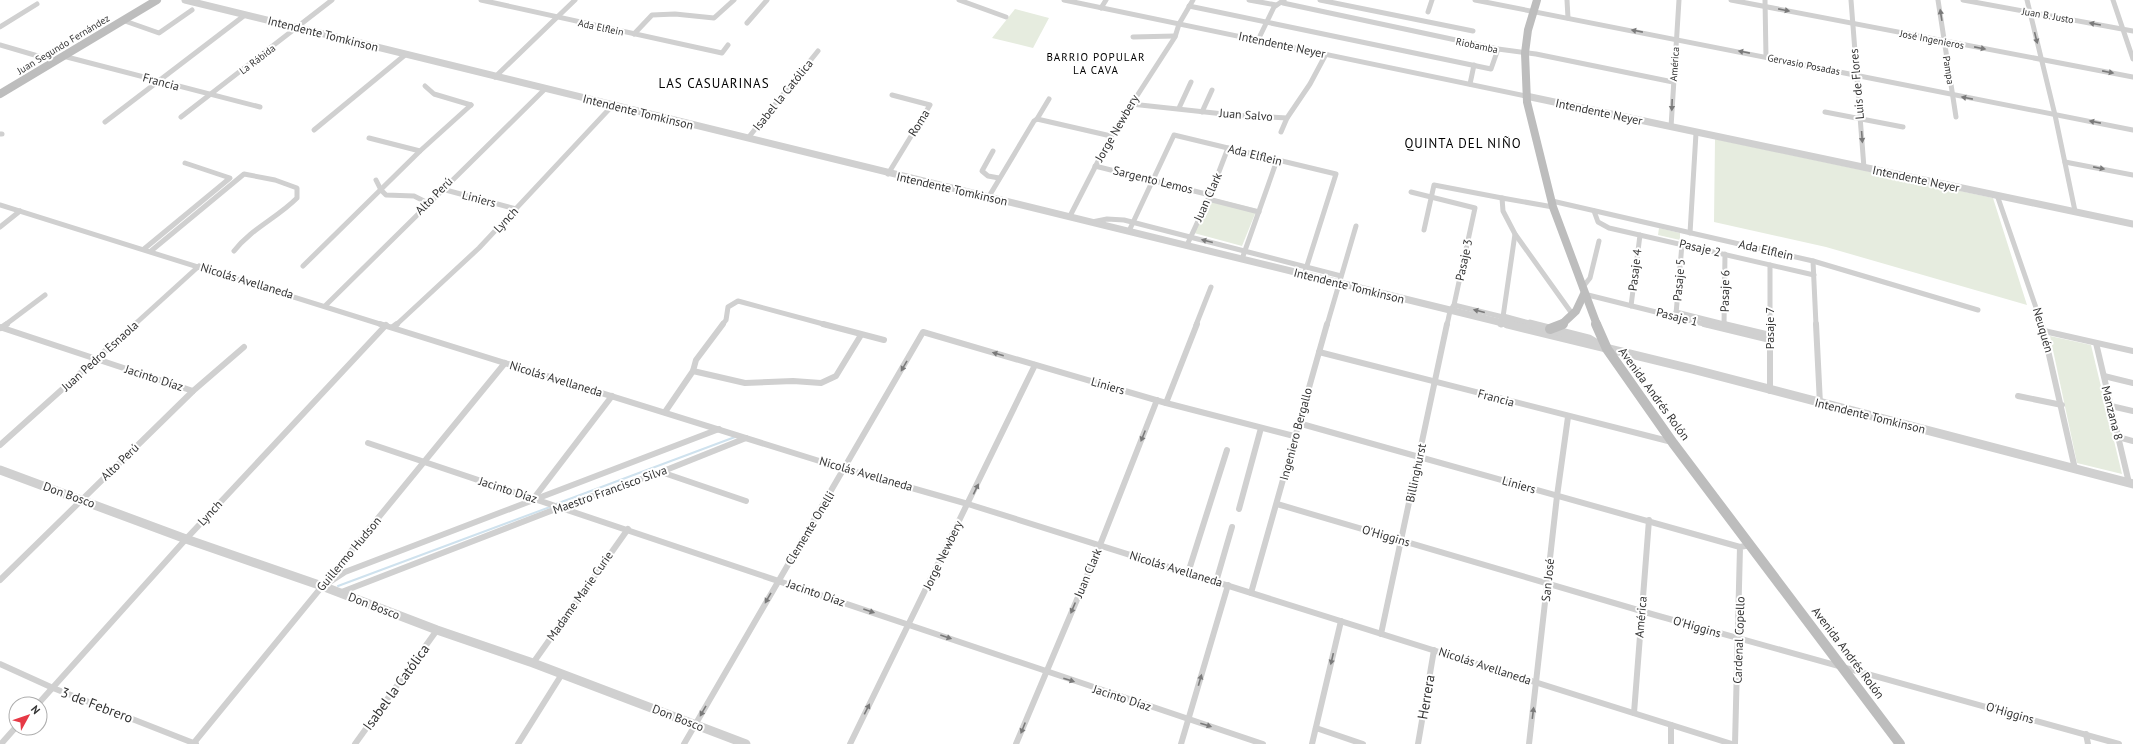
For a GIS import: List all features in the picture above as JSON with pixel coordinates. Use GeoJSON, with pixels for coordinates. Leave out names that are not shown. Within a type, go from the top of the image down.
{"type":"FeatureCollection","features":[{"type":"Feature","properties":{"kind":"main road","name":"Juan Segundo Fernández"},"geometry":{"type":"LineString","coordinates":[[0,94],[156,0]]}},
{"type":"Feature","properties":{"kind":"main road","name":"Avenida Andrés Rolón"},"geometry":{"type":"LineString","coordinates":[[1537,0],[1533,11],[1525,53],[1526,96],[1552,204],[1583,291],[1607,349],[1673,442],[1900,744]]}},
{"type":"Feature","properties":{"kind":"main road"},"geometry":{"type":"LineString","coordinates":[[1550,329],[1560,327],[1573,316],[1579,308],[1583,291]]}},
{"type":"Feature","properties":{"kind":"street","name":"Intendente Tomkinson"},"geometry":{"type":"LineString","coordinates":[[185,0],[612,106],[748,138],[888,174],[1070,216],[1304,275],[1339,280],[1502,320],[1607,349],[2131,483]]}},
{"type":"Feature","properties":{"kind":"street","name":"La Rábida"},"geometry":{"type":"LineString","coordinates":[[181,117],[332,0]]}},
{"type":"Feature","properties":{"kind":"street","name":"Ada Elflein"},"geometry":{"type":"LineString","coordinates":[[481,0],[557,18],[722,53],[728,46]]}},
{"type":"Feature","properties":{"kind":"street"},"geometry":{"type":"LineString","coordinates":[[495,76],[576,0]]}},
{"type":"Feature","properties":{"kind":"street"},"geometry":{"type":"LineString","coordinates":[[634,34],[652,15],[675,14],[716,18],[734,0]]}},
{"type":"Feature","properties":{"kind":"street"},"geometry":{"type":"LineString","coordinates":[[746,23],[767,0]]}},
{"type":"Feature","properties":{"kind":"street"},"geometry":{"type":"LineString","coordinates":[[959,0],[1006,17]]}},
{"type":"Feature","properties":{"kind":"street","name":"Intendente Neyer"},"geometry":{"type":"LineString","coordinates":[[1064,0],[2133,224]]}},
{"type":"Feature","properties":{"kind":"street"},"geometry":{"type":"LineString","coordinates":[[1101,8],[1106,0]]}},
{"type":"Feature","properties":{"kind":"street","name":"Jorge Newbery"},"geometry":{"type":"LineString","coordinates":[[1070,216],[1111,136],[1175,36],[1179,24],[1193,0]]}},
{"type":"Feature","properties":{"kind":"street"},"geometry":{"type":"LineString","coordinates":[[1249,0],[1276,6]]}},
{"type":"Feature","properties":{"kind":"street"},"geometry":{"type":"LineString","coordinates":[[1320,0],[1473,31]]}},
{"type":"Feature","properties":{"kind":"street"},"geometry":{"type":"LineString","coordinates":[[1428,12],[1432,0]]}},
{"type":"Feature","properties":{"kind":"street","name":"Gervasio Posadas"},"geometry":{"type":"LineString","coordinates":[[1475,0],[1676,38],[1953,95],[2133,130]]}},
{"type":"Feature","properties":{"kind":"street"},"geometry":{"type":"LineString","coordinates":[[1567,0],[1568,18]]}},
{"type":"Feature","properties":{"kind":"street","name":"América"},"geometry":{"type":"LineString","coordinates":[[1671,128],[1679,0]]}},
{"type":"Feature","properties":{"kind":"street","name":"José Ingenieros"},"geometry":{"type":"LineString","coordinates":[[1731,0],[2133,77]]}},
{"type":"Feature","properties":{"kind":"street"},"geometry":{"type":"LineString","coordinates":[[1765,0],[1766,56]]}},
{"type":"Feature","properties":{"kind":"street","name":"Luis de Flores"},"geometry":{"type":"LineString","coordinates":[[1851,0],[1864,168]]}},
{"type":"Feature","properties":{"kind":"street","name":"Pampa"},"geometry":{"type":"LineString","coordinates":[[1938,0],[1956,117]]}},
{"type":"Feature","properties":{"kind":"street","name":"Juan B. Justo"},"geometry":{"type":"LineString","coordinates":[[1964,0],[2133,31]]}},
{"type":"Feature","properties":{"kind":"street"},"geometry":{"type":"LineString","coordinates":[[2027,0],[2055,115],[2075,211]]}},
{"type":"Feature","properties":{"kind":"street"},"geometry":{"type":"LineString","coordinates":[[2113,0],[2133,59]]}},
{"type":"Feature","properties":{"kind":"street"},"geometry":{"type":"LineString","coordinates":[[1258,40],[1276,6],[1284,1]]}},
{"type":"Feature","properties":{"kind":"street","name":"Riobamba"},"geometry":{"type":"LineString","coordinates":[[1284,1],[1498,49],[1673,82]]}},
{"type":"Feature","properties":{"kind":"street"},"geometry":{"type":"LineString","coordinates":[[0,27],[37,4]]}},
{"type":"Feature","properties":{"kind":"street"},"geometry":{"type":"LineString","coordinates":[[1189,6],[1267,21],[1491,69],[1498,49]]}},
{"type":"Feature","properties":{"kind":"street"},"geometry":{"type":"LineString","coordinates":[[122,20],[158,33],[192,10]]}},
{"type":"Feature","properties":{"kind":"street"},"geometry":{"type":"LineString","coordinates":[[105,122],[245,15]]}},
{"type":"Feature","properties":{"kind":"street"},"geometry":{"type":"LineString","coordinates":[[1133,37],[1175,36]]}},
{"type":"Feature","properties":{"kind":"street"},"geometry":{"type":"LineString","coordinates":[[0,45],[55,61]]}},
{"type":"Feature","properties":{"kind":"street","name":"Isabel la Católica"},"geometry":{"type":"LineString","coordinates":[[748,138],[818,51]]}},
{"type":"Feature","properties":{"kind":"street","name":"Juan Salvo"},"geometry":{"type":"LineString","coordinates":[[1131,104],[1179,108],[1202,112],[1287,118],[1310,84],[1326,54]]}},
{"type":"Feature","properties":{"kind":"street"},"geometry":{"type":"LineString","coordinates":[[314,130],[405,55]]}},
{"type":"Feature","properties":{"kind":"street","name":"Francia"},"geometry":{"type":"LineString","coordinates":[[64,56],[159,82],[260,107]]}},
{"type":"Feature","properties":{"kind":"street"},"geometry":{"type":"LineString","coordinates":[[1470,84],[1474,65]]}},
{"type":"Feature","properties":{"kind":"street"},"geometry":{"type":"LineString","coordinates":[[1179,108],[1191,82]]}},
{"type":"Feature","properties":{"kind":"street"},"geometry":{"type":"LineString","coordinates":[[303,266],[379,190],[471,105],[434,94],[425,86]]}},
{"type":"Feature","properties":{"kind":"street","name":"Alto Perú"},"geometry":{"type":"LineString","coordinates":[[325,306],[442,188],[545,89]]}},
{"type":"Feature","properties":{"kind":"street"},"geometry":{"type":"LineString","coordinates":[[1202,112],[1212,90]]}},
{"type":"Feature","properties":{"kind":"street","name":"Roma"},"geometry":{"type":"LineString","coordinates":[[888,174],[930,105],[892,96]]}},
{"type":"Feature","properties":{"kind":"street"},"geometry":{"type":"LineString","coordinates":[[988,198],[1031,123],[1037,119],[1049,99]]}},
{"type":"Feature","properties":{"kind":"street","name":"Lynch"},"geometry":{"type":"LineString","coordinates":[[46,696],[186,539],[390,326],[432,296],[612,106]]}},
{"type":"Feature","properties":{"kind":"street"},"geometry":{"type":"LineString","coordinates":[[1825,112],[1903,127]]}},
{"type":"Feature","properties":{"kind":"street"},"geometry":{"type":"LineString","coordinates":[[1281,132],[1287,118]]}},
{"type":"Feature","properties":{"kind":"street"},"geometry":{"type":"LineString","coordinates":[[1037,119],[1111,136]]}},
{"type":"Feature","properties":{"kind":"street"},"geometry":{"type":"LineString","coordinates":[[1690,233],[1696,133]]}},
{"type":"Feature","properties":{"kind":"street","name":"Ada Elflein"},"geometry":{"type":"LineString","coordinates":[[1154,180],[1174,135],[1336,175],[1306,267]]}},
{"type":"Feature","properties":{"kind":"street"},"geometry":{"type":"LineString","coordinates":[[370,138],[420,151]]}},
{"type":"Feature","properties":{"kind":"street","name":"Juan Clark"},"geometry":{"type":"LineString","coordinates":[[1187,245],[1210,197],[1228,148]]}},
{"type":"Feature","properties":{"kind":"street"},"geometry":{"type":"LineString","coordinates":[[992,151],[982,171],[988,176],[999,178]]}},
{"type":"Feature","properties":{"kind":"street"},"geometry":{"type":"LineString","coordinates":[[1242,259],[1277,160]]}},
{"type":"Feature","properties":{"kind":"street"},"geometry":{"type":"LineString","coordinates":[[2065,162],[2133,175]]}},
{"type":"Feature","properties":{"kind":"street"},"geometry":{"type":"LineString","coordinates":[[148,250],[230,178],[185,163]]}},
{"type":"Feature","properties":{"kind":"street","name":"Sargento Lemos"},"geometry":{"type":"LineString","coordinates":[[1096,166],[1154,180],[1259,212]]}},
{"type":"Feature","properties":{"kind":"street"},"geometry":{"type":"LineString","coordinates":[[148,250],[244,174],[275,180],[296,188],[297,198],[291,205],[249,236],[234,251]]}},
{"type":"Feature","properties":{"kind":"street"},"geometry":{"type":"LineString","coordinates":[[376,180],[379,190],[390,197],[420,197],[424,201],[424,207]]}},
{"type":"Feature","properties":{"kind":"street"},"geometry":{"type":"LineString","coordinates":[[1129,231],[1154,180]]}},
{"type":"Feature","properties":{"kind":"street","name":"Ada Elflein"},"geometry":{"type":"LineString","coordinates":[[1432,197],[1432,186],[1435,185],[1502,198],[1594,211],[1813,261],[1936,299],[1978,310]]}},
{"type":"Feature","properties":{"kind":"street","name":"Liniers"},"geometry":{"type":"LineString","coordinates":[[442,188],[516,209]]}},
{"type":"Feature","properties":{"kind":"street"},"geometry":{"type":"LineString","coordinates":[[1411,192],[1432,197],[1424,230]]}},
{"type":"Feature","properties":{"kind":"street","name":"Neuquén"},"geometry":{"type":"LineString","coordinates":[[1996,195],[2044,331],[2076,469]]}},
{"type":"Feature","properties":{"kind":"street","name":"Pasaje 3"},"geometry":{"type":"LineString","coordinates":[[1432,197],[1475,208],[1452,308]]}},
{"type":"Feature","properties":{"kind":"street"},"geometry":{"type":"LineString","coordinates":[[1502,198],[1502,211],[1515,234],[1573,316]]}},
{"type":"Feature","properties":{"kind":"street","name":"Nicolás Avellaneda"},"geometry":{"type":"LineString","coordinates":[[0,205],[746,438],[1100,545],[1732,744]]}},
{"type":"Feature","properties":{"kind":"street"},"geometry":{"type":"LineString","coordinates":[[0,227],[20,211]]}},
{"type":"Feature","properties":{"kind":"street","name":"Pasaje 2"},"geometry":{"type":"LineString","coordinates":[[1594,211],[1598,222],[1609,228],[1814,275]]}},
{"type":"Feature","properties":{"kind":"street","name":"Intendente Tomkinson"},"geometry":{"type":"LineString","coordinates":[[1091,222],[1114,219],[1133,222],[1306,267],[1339,280]]}},
{"type":"Feature","properties":{"kind":"street","name":"Ingeniero Bergallo"},"geometry":{"type":"LineString","coordinates":[[1251,593],[1277,504],[1294,436],[1356,226]]}},
{"type":"Feature","properties":{"kind":"street"},"geometry":{"type":"LineString","coordinates":[[1502,320],[1515,234]]}},
{"type":"Feature","properties":{"kind":"street","name":"Pasaje 4"},"geometry":{"type":"LineString","coordinates":[[1631,306],[1640,235]]}},
{"type":"Feature","properties":{"kind":"street"},"geometry":{"type":"LineString","coordinates":[[1583,291],[1590,278],[1599,241]]}},
{"type":"Feature","properties":{"kind":"street","name":"Pasaje 5"},"geometry":{"type":"LineString","coordinates":[[1676,314],[1682,244]]}},
{"type":"Feature","properties":{"kind":"street","name":"Pasaje 6"},"geometry":{"type":"LineString","coordinates":[[1724,326],[1725,254]]}},
{"type":"Feature","properties":{"kind":"street"},"geometry":{"type":"LineString","coordinates":[[1813,261],[1820,404]]}},
{"type":"Feature","properties":{"kind":"street","name":"Pasaje 7"},"geometry":{"type":"LineString","coordinates":[[1770,265],[1770,391]]}},
{"type":"Feature","properties":{"kind":"street","name":"Juan Pedro Esnaola"},"geometry":{"type":"LineString","coordinates":[[0,445],[199,266]]}},
{"type":"Feature","properties":{"kind":"street"},"geometry":{"type":"LineString","coordinates":[[1304,275],[1306,267]]}},
{"type":"Feature","properties":{"kind":"street"},"geometry":{"type":"LineString","coordinates":[[1166,403],[1211,287]]}},
{"type":"Feature","properties":{"kind":"street","name":"Pasaje 1"},"geometry":{"type":"LineString","coordinates":[[1583,291],[1631,306],[1676,314],[1770,337]]}},
{"type":"Feature","properties":{"kind":"street"},"geometry":{"type":"LineString","coordinates":[[1,328],[45,296]]}},
{"type":"Feature","properties":{"kind":"street"},"geometry":{"type":"LineString","coordinates":[[665,412],[693,371],[696,360],[726,320],[728,306],[738,300],[861,335],[884,340]]}},
{"type":"Feature","properties":{"kind":"street","name":"Billinghurst"},"geometry":{"type":"LineString","coordinates":[[1381,634],[1452,308]]}},
{"type":"Feature","properties":{"kind":"street","name":"Intendente Tomkinson"},"geometry":{"type":"LineString","coordinates":[[1502,320],[1550,329],[1589,339],[1607,349]]}},
{"type":"Feature","properties":{"kind":"street","name":"Jacinto Díaz"},"geometry":{"type":"LineString","coordinates":[[1,328],[193,391]]}},
{"type":"Feature","properties":{"kind":"street"},"geometry":{"type":"LineString","coordinates":[[2044,331],[2133,351]]}},
{"type":"Feature","properties":{"kind":"street","name":"Liniers"},"geometry":{"type":"LineString","coordinates":[[924,332],[1166,403],[1294,436]]}},
{"type":"Feature","properties":{"kind":"street","name":"Clemente Onelli"},"geometry":{"type":"LineString","coordinates":[[684,744],[924,332]]}},
{"type":"Feature","properties":{"kind":"street"},"geometry":{"type":"LineString","coordinates":[[693,371],[745,383],[793,381],[821,383],[836,376],[861,335]]}},
{"type":"Feature","properties":{"kind":"street","name":"Manzana 8"},"geometry":{"type":"LineString","coordinates":[[2096,343],[2118,437],[2130,471],[2131,483]]}},
{"type":"Feature","properties":{"kind":"street","name":"Alto Perú"},"geometry":{"type":"LineString","coordinates":[[0,580],[193,391],[244,347]]}},
{"type":"Feature","properties":{"kind":"street","name":"Francia"},"geometry":{"type":"LineString","coordinates":[[1319,352],[1568,417],[1673,442]]}},
{"type":"Feature","properties":{"kind":"street","name":"Guillermo Hudson"},"geometry":{"type":"LineString","coordinates":[[194,744],[505,363]]}},
{"type":"Feature","properties":{"kind":"street","name":"Jorge Newbery"},"geometry":{"type":"LineString","coordinates":[[850,744],[910,624],[1035,365]]}},
{"type":"Feature","properties":{"kind":"street"},"geometry":{"type":"LineString","coordinates":[[2104,376],[2133,383]]}},
{"type":"Feature","properties":{"kind":"street"},"geometry":{"type":"LineString","coordinates":[[538,500],[612,396]]}},
{"type":"Feature","properties":{"kind":"street"},"geometry":{"type":"LineString","coordinates":[[2018,396],[2062,405]]}},
{"type":"Feature","properties":{"kind":"street","name":"Juan Clark"},"geometry":{"type":"LineString","coordinates":[[1016,744],[1045,672],[1100,545],[1157,400]]}},
{"type":"Feature","properties":{"kind":"street"},"geometry":{"type":"LineString","coordinates":[[2111,406],[2133,411]]}},
{"type":"Feature","properties":{"kind":"street","name":"San José"},"geometry":{"type":"LineString","coordinates":[[1529,744],[1557,496],[1568,417]]}},
{"type":"Feature","properties":{"kind":"street","name":"Liniers"},"geometry":{"type":"LineString","coordinates":[[1298,423],[1557,496],[1649,520],[1740,547]]}},
{"type":"Feature","properties":{"kind":"street"},"geometry":{"type":"LineString","coordinates":[[1239,509],[1261,428]]}},
{"type":"Feature","properties":{"kind":"street","name":"Maestro Francisco Silva"},"geometry":{"type":"LineString","coordinates":[[322,586],[345,572],[538,500],[719,429]]}},
{"type":"Feature","properties":{"kind":"street"},"geometry":{"type":"LineString","coordinates":[[2118,437],[2133,441]]}},
{"type":"Feature","properties":{"kind":"street","name":"Maestro Francisco Silva"},"geometry":{"type":"LineString","coordinates":[[339,593],[558,506],[661,472],[746,438]]}},
{"type":"Feature","properties":{"kind":"street","name":"Jacinto Díaz"},"geometry":{"type":"LineString","coordinates":[[368,443],[424,463],[628,529],[910,624],[1045,672],[1263,744]]}},
{"type":"Feature","properties":{"kind":"street"},"geometry":{"type":"LineString","coordinates":[[1188,573],[1226,450]]}},
{"type":"Feature","properties":{"kind":"street","name":"Don Bosco"},"geometry":{"type":"LineString","coordinates":[[0,470],[82,499],[186,539],[322,586],[437,630],[533,663],[746,744]]}},
{"type":"Feature","properties":{"kind":"street"},"geometry":{"type":"LineString","coordinates":[[661,472],[746,501]]}},
{"type":"Feature","properties":{"kind":"street","name":"O'Higgins"},"geometry":{"type":"LineString","coordinates":[[1277,504],[1739,639],[1844,668],[1883,677],[2119,744]]}},
{"type":"Feature","properties":{"kind":"street","name":"América"},"geometry":{"type":"LineString","coordinates":[[1634,713],[1649,520]]}},
{"type":"Feature","properties":{"kind":"street"},"geometry":{"type":"LineString","coordinates":[[1216,582],[1232,527]]}},
{"type":"Feature","properties":{"kind":"street","name":"Madame Marie Curie"},"geometry":{"type":"LineString","coordinates":[[533,663],[628,529]]}},
{"type":"Feature","properties":{"kind":"street"},"geometry":{"type":"LineString","coordinates":[[1740,547],[1750,545]]}},
{"type":"Feature","properties":{"kind":"street","name":"Cardenal Copello"},"geometry":{"type":"LineString","coordinates":[[1735,744],[1739,639],[1740,547]]}},
{"type":"Feature","properties":{"kind":"street"},"geometry":{"type":"LineString","coordinates":[[1181,744],[1228,586]]}},
{"type":"Feature","properties":{"kind":"street"},"geometry":{"type":"LineString","coordinates":[[1312,744],[1341,621]]}},
{"type":"Feature","properties":{"kind":"street","name":"Isabel la Católica"},"geometry":{"type":"LineString","coordinates":[[355,744],[437,630]]}},
{"type":"Feature","properties":{"kind":"street","name":"Herrera"},"geometry":{"type":"LineString","coordinates":[[1418,744],[1434,650]]}},
{"type":"Feature","properties":{"kind":"street","name":"3 de Febrero"},"geometry":{"type":"LineString","coordinates":[[0,664],[53,688],[194,744]]}},
{"type":"Feature","properties":{"kind":"street"},"geometry":{"type":"LineString","coordinates":[[518,744],[562,674]]}},
{"type":"Feature","properties":{"kind":"street"},"geometry":{"type":"LineString","coordinates":[[1671,725],[1671,744]]}},
{"type":"Feature","properties":{"kind":"street"},"geometry":{"type":"LineString","coordinates":[[1316,728],[1363,744]]}},
{"type":"Feature","properties":{"kind":"street"},"geometry":{"type":"LineString","coordinates":[[2086,734],[2088,744]]}},
{"type":"Feature","properties":{"kind":"street"},"geometry":{"type":"LineString","coordinates":[[0,744],[8,736]]}},
{"type":"Feature","properties":{"kind":"shaded area"},"geometry":{"type":"Polygon","coordinates":[[[1015,9],[1049,18],[1033,48],[992,38],[1015,9]]]}},
{"type":"Feature","properties":{"kind":"shaded area"},"geometry":{"type":"Polygon","coordinates":[[[1715,139],[1993,198],[2027,305],[1826,247],[1714,222],[1715,139]]]}},
{"type":"Feature","properties":{"kind":"shaded area"},"geometry":{"type":"Polygon","coordinates":[[[1209,197],[1257,209],[1242,246],[1194,233],[1209,197]]]}},
{"type":"Feature","properties":{"kind":"shaded area"},"geometry":{"type":"Polygon","coordinates":[[[1659,228],[1680,233],[1680,240],[1658,235],[1659,228]]]}},
{"type":"Feature","properties":{"kind":"shaded area"},"geometry":{"type":"Polygon","coordinates":[[[2050,336],[2091,345],[2122,474],[2077,463],[2050,336]]]}},
{"type":"Feature","properties":{"kind":"waterway"},"geometry":{"type":"LineString","coordinates":[[556,504],[735,437]]}},
{"type":"Feature","properties":{"kind":"waterway"},"geometry":{"type":"LineString","coordinates":[[338,586],[550,507]]}},
{"type":"Feature","properties":{"kind":"district","name":"BARRIO POPULAR LA CAVA"},"geometry":{"type":"Point","coordinates":[1096,63]}},
{"type":"Feature","properties":{"kind":"district","name":"LAS CASUARINAS"},"geometry":{"type":"Point","coordinates":[714,83]}},
{"type":"Feature","properties":{"kind":"district","name":"QUINTA DEL NIÑO"},"geometry":{"type":"Point","coordinates":[1463,143]}}]}
